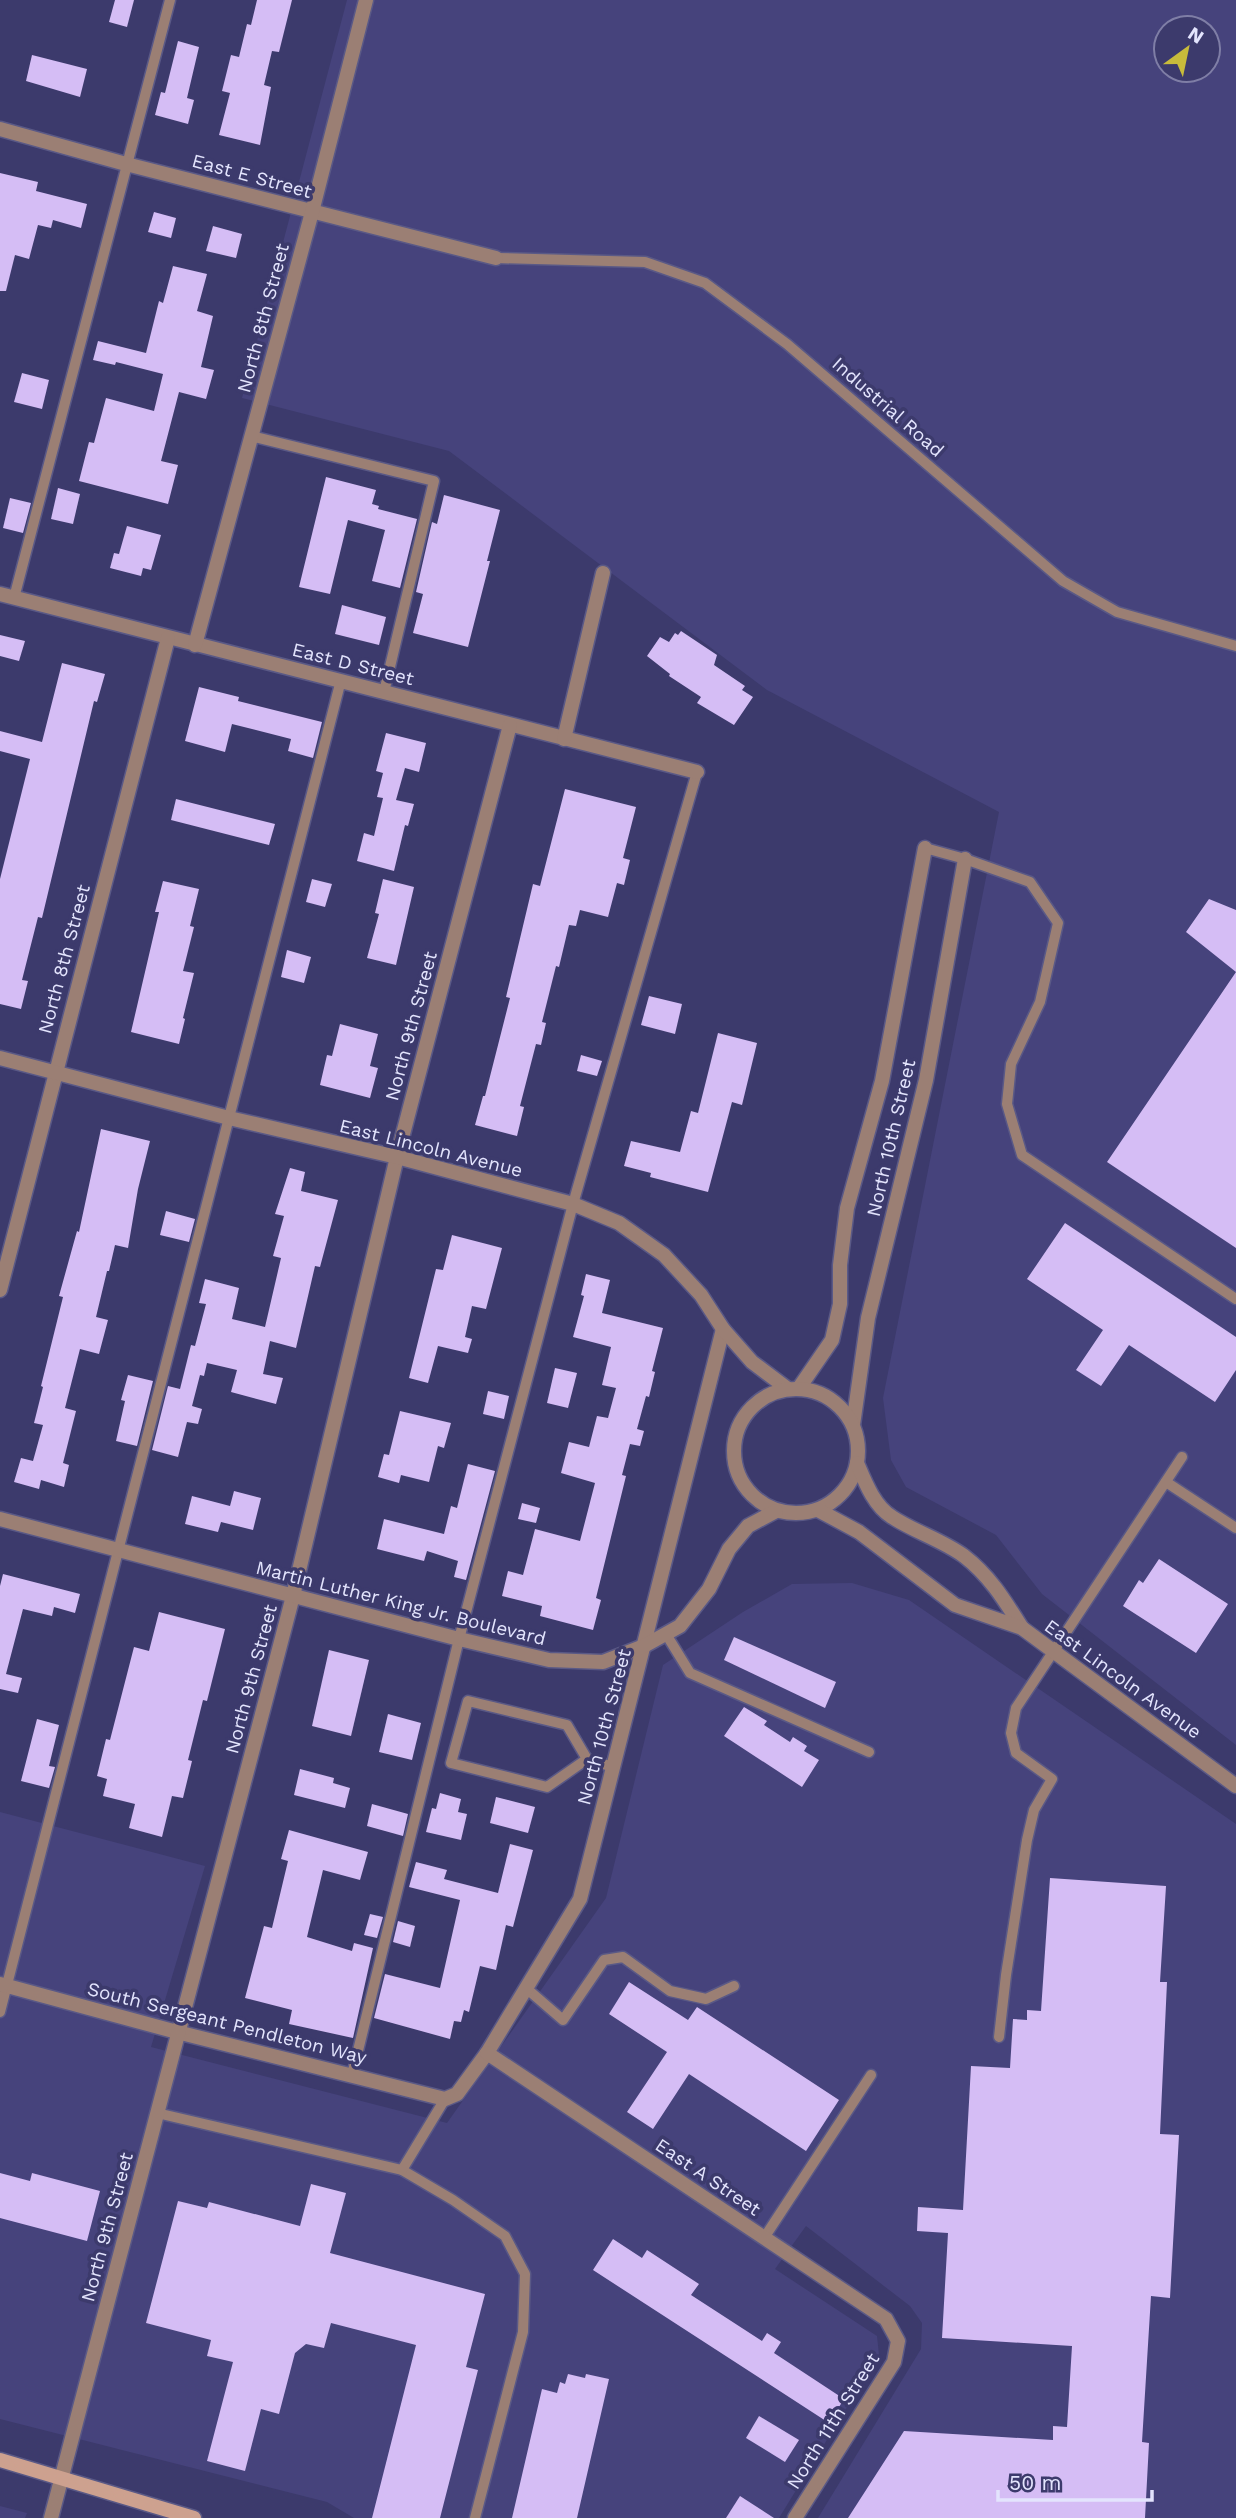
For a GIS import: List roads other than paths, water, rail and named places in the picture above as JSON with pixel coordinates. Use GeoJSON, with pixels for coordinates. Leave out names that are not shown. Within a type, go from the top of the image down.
{"type":"FeatureCollection","features":[{"type":"Feature","properties":{"kind":"main road"},"geometry":{"type":"LineString","coordinates":[[0,2460],[194,2518]]}},
{"type":"Feature","properties":{"kind":"street","name":"North 8th Street"},"geometry":{"type":"LineString","coordinates":[[195,645],[312,212],[366,0]]}},
{"type":"Feature","properties":{"kind":"street","name":"East E Street"},"geometry":{"type":"LineString","coordinates":[[0,129],[126,164],[496,258]]}},
{"type":"Feature","properties":{"kind":"street"},"geometry":{"type":"LineString","coordinates":[[564,739],[603,573]]}},
{"type":"Feature","properties":{"kind":"street","name":"East D Street"},"geometry":{"type":"LineString","coordinates":[[7,596],[697,772]]}},
{"type":"Feature","properties":{"kind":"street","name":"North 8th Street"},"geometry":{"type":"LineString","coordinates":[[0,1290],[168,638]]}},
{"type":"Feature","properties":{"kind":"street","name":"North 9th Street"},"geometry":{"type":"LineString","coordinates":[[51,2518],[293,1596],[397,1157],[510,725]]}},
{"type":"Feature","properties":{"kind":"street","name":"North 10th Street"},"geometry":{"type":"LineString","coordinates":[[793,1389],[832,1340],[840,1304],[840,1265],[847,1208],[882,1081],[925,848]]}},
{"type":"Feature","properties":{"kind":"street","name":"North 10th Street"},"geometry":{"type":"LineString","coordinates":[[853,1425],[868,1318],[926,1080],[965,859]]}},
{"type":"Feature","properties":{"kind":"street","name":"East Lincoln Avenue"},"geometry":{"type":"LineString","coordinates":[[0,1058],[229,1118],[397,1157],[573,1204],[619,1223],[664,1255],[701,1295],[723,1329],[752,1362],[793,1389]]}},
{"type":"Feature","properties":{"kind":"street","name":"North 10th Street"},"geometry":{"type":"LineString","coordinates":[[445,2099],[457,2094],[487,2053],[580,1899],[723,1329]]}},
{"type":"Feature","properties":{"kind":"street"},"geometry":{"type":"LineString","coordinates":[[793,1389],[816,1392],[831,1399],[844,1411],[853,1425],[858,1444],[858,1463],[850,1483],[836,1499],[818,1510],[797,1514],[776,1511],[758,1501],[743,1485],[735,1466],[733,1445],[739,1425],[751,1408],[768,1395],[793,1389]]}},
{"type":"Feature","properties":{"kind":"street","name":"East Lincoln Avenue"},"geometry":{"type":"LineString","coordinates":[[858,1463],[867,1489],[890,1517],[964,1557],[995,1585],[1022,1628]]}},
{"type":"Feature","properties":{"kind":"street","name":"East Lincoln Avenue"},"geometry":{"type":"LineString","coordinates":[[818,1510],[859,1532],[955,1605],[1022,1628],[1236,1786]]}},
{"type":"Feature","properties":{"kind":"street","name":"Martin Luther King Jr. Boulevard"},"geometry":{"type":"LineString","coordinates":[[0,1519],[459,1639],[549,1660],[603,1662],[645,1646],[680,1626],[709,1589],[729,1549],[748,1526],[776,1511]]}},
{"type":"Feature","properties":{"kind":"street","name":"South Sergeant Pendleton Way"},"geometry":{"type":"LineString","coordinates":[[3,1984],[177,2032],[445,2099]]}},
{"type":"Feature","properties":{"kind":"street","name":"East A Street"},"geometry":{"type":"LineString","coordinates":[[487,2053],[886,2319],[898,2341]]}},
{"type":"Feature","properties":{"kind":"street","name":"North 11th Street"},"geometry":{"type":"LineString","coordinates":[[794,2518],[894,2362],[898,2341]]}},
{"type":"Feature","properties":{"kind":"lane"},"geometry":{"type":"LineString","coordinates":[[7,596],[170,0]]}},
{"type":"Feature","properties":{"kind":"lane","name":"Industrial Road"},"geometry":{"type":"LineString","coordinates":[[496,258],[645,261],[705,283],[787,344],[1063,581],[1117,612],[1236,646]]}},
{"type":"Feature","properties":{"kind":"lane"},"geometry":{"type":"LineString","coordinates":[[251,436],[434,481],[384,692]]}},
{"type":"Feature","properties":{"kind":"lane"},"geometry":{"type":"LineString","coordinates":[[0,2012],[3,1984],[118,1550],[341,680]]}},
{"type":"Feature","properties":{"kind":"lane"},"geometry":{"type":"LineString","coordinates":[[352,2075],[459,1639],[573,1204],[697,772]]}},
{"type":"Feature","properties":{"kind":"lane"},"geometry":{"type":"LineString","coordinates":[[925,848],[1030,882],[1058,923],[1040,1002],[1011,1064],[1007,1104],[1022,1155],[1236,1299]]}},
{"type":"Feature","properties":{"kind":"lane"},"geometry":{"type":"LineString","coordinates":[[999,2037],[1027,1840],[1034,1810],[1052,1779],[1016,1753],[1011,1734],[1016,1709],[1182,1457]]}},
{"type":"Feature","properties":{"kind":"lane"},"geometry":{"type":"LineString","coordinates":[[1166,1482],[1236,1528]]}},
{"type":"Feature","properties":{"kind":"lane"},"geometry":{"type":"LineString","coordinates":[[666,1634],[690,1673],[869,1752]]}},
{"type":"Feature","properties":{"kind":"lane"},"geometry":{"type":"LineString","coordinates":[[587,1759],[547,1787],[451,1763],[468,1701],[568,1725],[587,1759],[613,1767]]}},
{"type":"Feature","properties":{"kind":"lane"},"geometry":{"type":"LineString","coordinates":[[526,1988],[563,2020],[604,1960],[623,1957],[670,1991],[706,1999],[734,1986]]}},
{"type":"Feature","properties":{"kind":"lane"},"geometry":{"type":"LineString","coordinates":[[764,2238],[871,2075]]}},
{"type":"Feature","properties":{"kind":"lane"},"geometry":{"type":"LineString","coordinates":[[402,2170],[445,2099]]}},
{"type":"Feature","properties":{"kind":"lane"},"geometry":{"type":"LineString","coordinates":[[156,2113],[402,2170],[453,2200],[505,2236],[525,2274],[523,2332],[475,2518]]}}]}
